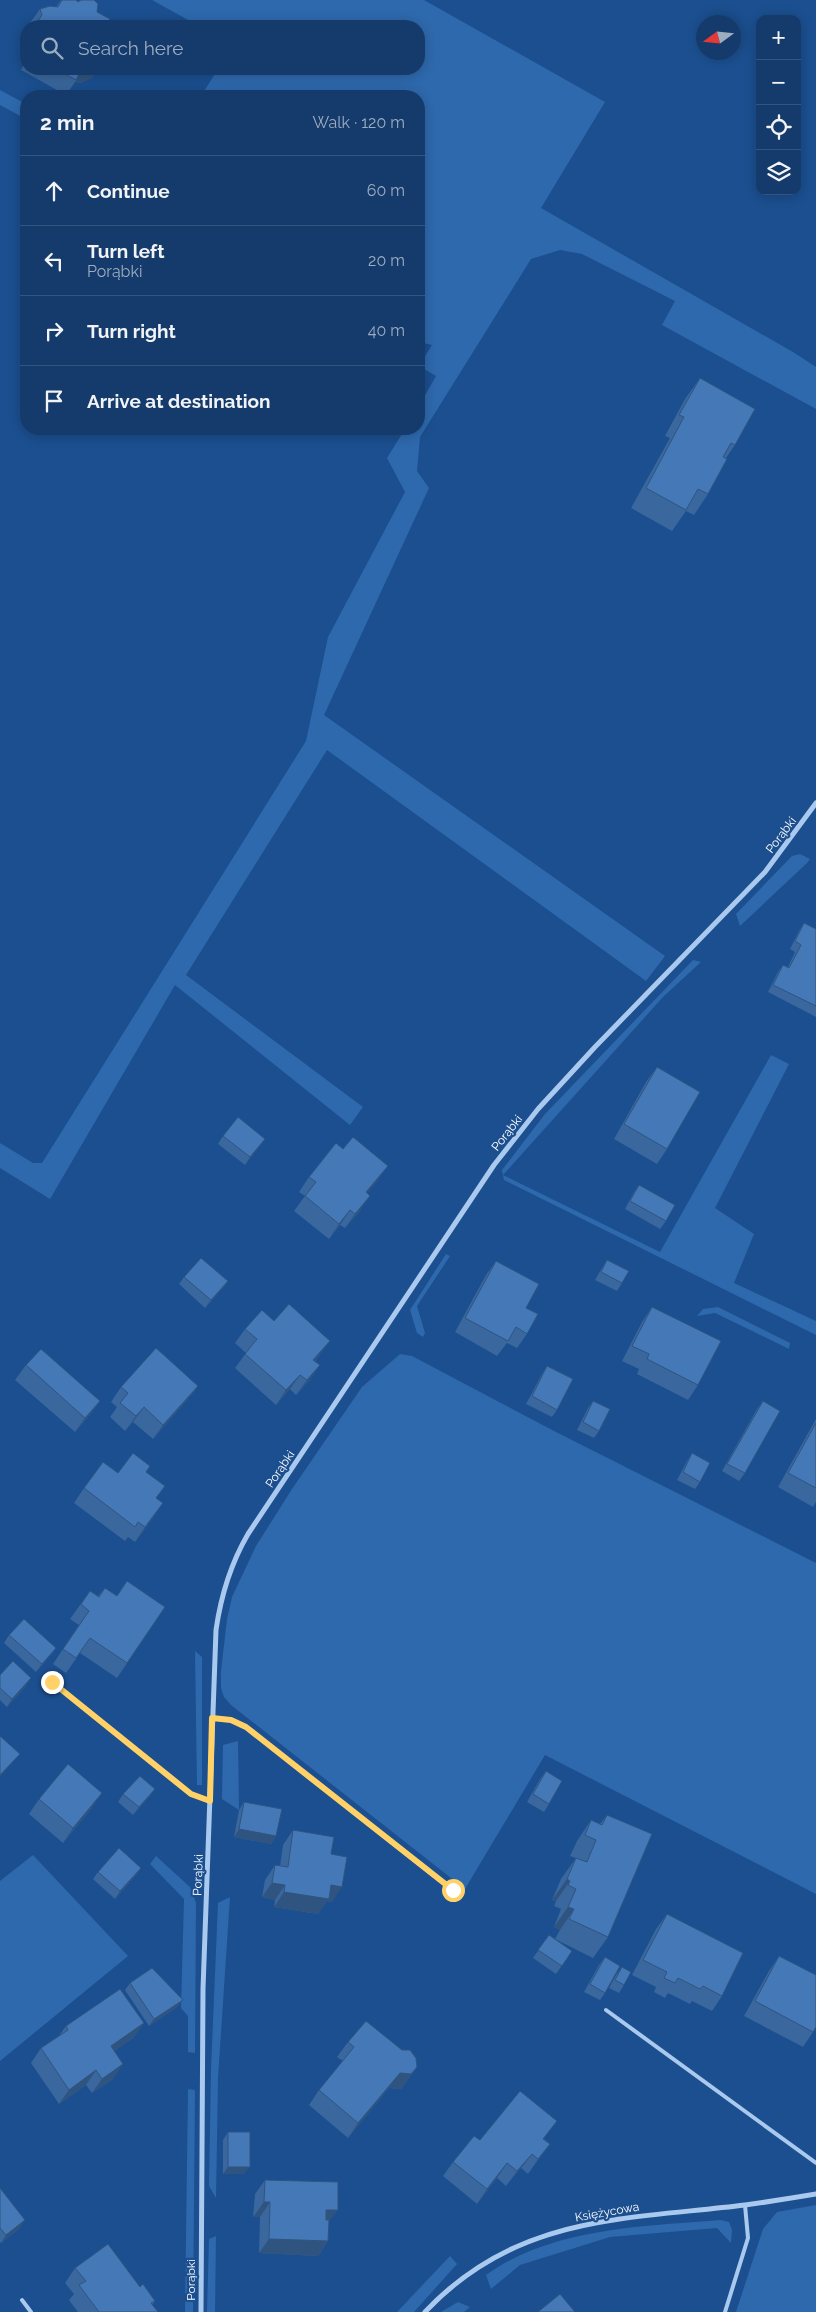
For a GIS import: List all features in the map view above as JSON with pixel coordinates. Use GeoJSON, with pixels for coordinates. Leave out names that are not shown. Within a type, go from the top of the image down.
{"type":"FeatureCollection","features":[{"type":"Feature","properties":{"kind":"street","name":"Porąbki"},"geometry":{"type":"LineString","coordinates":[[201,2312],[203,1989],[212,1718],[216,1630],[220,1603],[234,1558],[248,1534],[494,1165],[538,1109],[595,1047],[765,872],[816,803]]}},
{"type":"Feature","properties":{"kind":"street","name":"Księżycowa"},"geometry":{"type":"LineString","coordinates":[[425,2312],[458,2281],[488,2260],[524,2243],[556,2232],[593,2222],[745,2205],[816,2194]]}},
{"type":"Feature","properties":{"kind":"lane"},"geometry":{"type":"LineString","coordinates":[[52,1682],[191,1794],[210,1801]]}},
{"type":"Feature","properties":{"kind":"lane"},"geometry":{"type":"LineString","coordinates":[[212,1718],[231,1720],[246,1727],[453,1890]]}},
{"type":"Feature","properties":{"kind":"lane"},"geometry":{"type":"LineString","coordinates":[[606,2010],[816,2163]]}},
{"type":"Feature","properties":{"kind":"lane"},"geometry":{"type":"LineString","coordinates":[[725,2312],[748,2238],[745,2205]]}},
{"type":"Feature","properties":{"kind":"lane"},"geometry":{"type":"LineString","coordinates":[[22,2300],[31,2312]]}},
{"type":"Feature","properties":{"kind":"shaded area"},"geometry":{"type":"Polygon","coordinates":[[[152,0],[424,0],[605,102],[541,208],[816,367],[816,409],[662,325],[675,301],[582,254],[560,250],[531,259],[425,429],[425,395],[436,376],[425,370],[425,356],[432,345],[425,343],[425,90],[205,90],[214,75],[425,75],[425,20],[188,20],[152,0]]]}},
{"type":"Feature","properties":{"kind":"shaded area"},"geometry":{"type":"Polygon","coordinates":[[[0,90],[20,101],[20,116],[0,105],[0,90]]]}},
{"type":"Feature","properties":{"kind":"shaded area"},"geometry":{"type":"Polygon","coordinates":[[[401,435],[421,435],[417,471],[429,488],[324,715],[665,956],[646,981],[327,750],[186,975],[363,1107],[350,1125],[175,985],[50,1199],[0,1168],[0,1143],[33,1163],[42,1163],[306,741],[328,637],[405,492],[387,458],[401,435]]]}},
{"type":"Feature","properties":{"kind":"shaded area"},"geometry":{"type":"Polygon","coordinates":[[[800,854],[810,859],[740,926],[736,914],[792,856],[800,854]]]}},
{"type":"Feature","properties":{"kind":"shaded area"},"geometry":{"type":"Polygon","coordinates":[[[693,960],[701,962],[663,997],[503,1175],[502,1170],[545,1114],[693,960]]]}},
{"type":"Feature","properties":{"kind":"shaded area"},"geometry":{"type":"Polygon","coordinates":[[[771,1055],[789,1064],[715,1208],[754,1234],[734,1283],[816,1321],[816,1335],[504,1180],[503,1175],[660,1252],[771,1055]]]}},
{"type":"Feature","properties":{"kind":"shaded area"},"geometry":{"type":"Polygon","coordinates":[[[446,1254],[450,1256],[417,1306],[425,1333],[423,1337],[417,1333],[410,1310],[446,1254]]]}},
{"type":"Feature","properties":{"kind":"shaded area"},"geometry":{"type":"Polygon","coordinates":[[[718,1307],[790,1343],[789,1349],[715,1313],[697,1316],[703,1309],[718,1307]]]}},
{"type":"Feature","properties":{"kind":"shaded area"},"geometry":{"type":"Polygon","coordinates":[[[400,1354],[412,1356],[556,1432],[816,1563],[816,1894],[545,1755],[465,1889],[231,1705],[224,1697],[221,1688],[221,1671],[227,1619],[232,1597],[256,1546],[292,1489],[362,1387],[400,1354]]]}},
{"type":"Feature","properties":{"kind":"shaded area"},"geometry":{"type":"Polygon","coordinates":[[[195,1651],[202,1657],[202,1785],[197,1785],[195,1651]]]}},
{"type":"Feature","properties":{"kind":"shaded area"},"geometry":{"type":"Polygon","coordinates":[[[238,1741],[239,1810],[222,1799],[223,1745],[238,1741]]]}},
{"type":"Feature","properties":{"kind":"shaded area"},"geometry":{"type":"Polygon","coordinates":[[[33,1855],[128,1956],[0,2061],[0,1881],[33,1855]]]}},
{"type":"Feature","properties":{"kind":"shaded area"},"geometry":{"type":"Polygon","coordinates":[[[156,1856],[190,1887],[196,1903],[195,2053],[188,2052],[188,2016],[181,2008],[184,1899],[150,1864],[156,1856]]]}},
{"type":"Feature","properties":{"kind":"shaded area"},"geometry":{"type":"Polygon","coordinates":[[[230,1897],[218,2078],[216,2198],[209,2186],[211,2070],[218,1903],[230,1897]]]}},
{"type":"Feature","properties":{"kind":"shaded area"},"geometry":{"type":"Polygon","coordinates":[[[188,2089],[195,2090],[193,2312],[185,2312],[188,2089]]]}},
{"type":"Feature","properties":{"kind":"shaded area"},"geometry":{"type":"Polygon","coordinates":[[[816,2205],[816,2312],[736,2312],[763,2229],[777,2212],[816,2205]]]}},
{"type":"Feature","properties":{"kind":"shaded area"},"geometry":{"type":"Polygon","coordinates":[[[721,2220],[729,2222],[732,2230],[731,2243],[717,2228],[610,2237],[520,2265],[491,2289],[486,2275],[512,2259],[539,2247],[569,2239],[599,2232],[630,2228],[721,2220]]]}},
{"type":"Feature","properties":{"kind":"shaded area"},"geometry":{"type":"Polygon","coordinates":[[[216,2236],[215,2312],[207,2312],[209,2239],[216,2236]]]}},
{"type":"Feature","properties":{"kind":"shaded area"},"geometry":{"type":"Polygon","coordinates":[[[450,2256],[457,2264],[414,2312],[397,2312],[450,2256]]]}},
{"type":"Feature","properties":{"kind":"shaded area"},"geometry":{"type":"Polygon","coordinates":[[[458,2302],[470,2307],[464,2312],[441,2312],[458,2302]]]}},
{"type":"Feature","properties":{"kind":"building"},"geometry":{"type":"Polygon","coordinates":[[[62,0],[76,0],[78,2],[81,0],[94,0],[98,4],[97,12],[110,19],[39,20],[42,15],[40,9],[50,6],[58,7],[62,0]]]}},
{"type":"Feature","properties":{"kind":"building"},"geometry":{"type":"Polygon","coordinates":[[[67,75],[79,75],[76,80],[67,75]]]}},
{"type":"Feature","properties":{"kind":"building"},"geometry":{"type":"Polygon","coordinates":[[[700,378],[755,409],[735,445],[731,443],[723,457],[727,459],[708,494],[698,489],[686,510],[646,488],[684,417],[679,415],[700,378]]]}},
{"type":"Feature","properties":{"kind":"building"},"geometry":{"type":"Polygon","coordinates":[[[804,923],[816,929],[816,1006],[773,985],[783,965],[789,968],[801,945],[795,941],[804,923]]]}},
{"type":"Feature","properties":{"kind":"building"},"geometry":{"type":"Polygon","coordinates":[[[657,1067],[700,1092],[667,1149],[624,1124],[657,1067]]]}},
{"type":"Feature","properties":{"kind":"building"},"geometry":{"type":"Polygon","coordinates":[[[238,1117],[265,1139],[250,1157],[223,1136],[238,1117]]]}},
{"type":"Feature","properties":{"kind":"building"},"geometry":{"type":"Polygon","coordinates":[[[353,1137],[388,1166],[366,1192],[370,1196],[355,1214],[350,1210],[339,1224],[305,1196],[316,1182],[309,1177],[336,1143],[343,1149],[353,1137]]]}},
{"type":"Feature","properties":{"kind":"building"},"geometry":{"type":"Polygon","coordinates":[[[639,1185],[675,1205],[666,1221],[630,1201],[639,1185]]]}},
{"type":"Feature","properties":{"kind":"building"},"geometry":{"type":"Polygon","coordinates":[[[201,1258],[228,1281],[211,1300],[184,1277],[201,1258]]]}},
{"type":"Feature","properties":{"kind":"building"},"geometry":{"type":"Polygon","coordinates":[[[607,1260],[629,1271],[622,1283],[601,1272],[607,1260]]]}},
{"type":"Feature","properties":{"kind":"building"},"geometry":{"type":"Polygon","coordinates":[[[496,1261],[539,1284],[526,1308],[538,1314],[527,1334],[516,1327],[508,1341],[465,1318],[496,1261]]]}},
{"type":"Feature","properties":{"kind":"building"},"geometry":{"type":"Polygon","coordinates":[[[289,1304],[330,1341],[313,1360],[320,1365],[307,1380],[300,1375],[286,1390],[245,1354],[257,1339],[245,1329],[262,1310],[274,1321],[289,1304]]]}},
{"type":"Feature","properties":{"kind":"building"},"geometry":{"type":"Polygon","coordinates":[[[652,1307],[721,1341],[698,1385],[647,1359],[649,1354],[632,1346],[652,1307]]]}},
{"type":"Feature","properties":{"kind":"building"},"geometry":{"type":"Polygon","coordinates":[[[156,1348],[198,1386],[163,1425],[144,1407],[136,1416],[120,1403],[128,1393],[121,1387],[156,1348]]]}},
{"type":"Feature","properties":{"kind":"building"},"geometry":{"type":"Polygon","coordinates":[[[41,1349],[100,1401],[85,1418],[26,1365],[41,1349]]]}},
{"type":"Feature","properties":{"kind":"building"},"geometry":{"type":"Polygon","coordinates":[[[547,1366],[573,1379],[557,1410],[532,1396],[547,1366]]]}},
{"type":"Feature","properties":{"kind":"building"},"geometry":{"type":"Polygon","coordinates":[[[593,1401],[610,1409],[599,1431],[583,1422],[593,1401]]]}},
{"type":"Feature","properties":{"kind":"building"},"geometry":{"type":"Polygon","coordinates":[[[763,1401],[780,1411],[745,1473],[727,1464],[763,1401]]]}},
{"type":"Feature","properties":{"kind":"building"},"geometry":{"type":"Polygon","coordinates":[[[816,1423],[816,1488],[788,1473],[816,1423]]]}},
{"type":"Feature","properties":{"kind":"building"},"geometry":{"type":"Polygon","coordinates":[[[133,1453],[150,1466],[146,1472],[165,1486],[156,1498],[163,1503],[145,1527],[138,1522],[135,1527],[84,1488],[103,1462],[118,1473],[133,1453]]]}},
{"type":"Feature","properties":{"kind":"building"},"geometry":{"type":"Polygon","coordinates":[[[692,1453],[710,1463],[700,1482],[683,1472],[692,1453]]]}},
{"type":"Feature","properties":{"kind":"building"},"geometry":{"type":"Polygon","coordinates":[[[127,1581],[165,1607],[127,1663],[90,1638],[76,1658],[63,1649],[89,1611],[81,1604],[90,1591],[99,1597],[105,1588],[117,1596],[127,1581]]]}},
{"type":"Feature","properties":{"kind":"building"},"geometry":{"type":"Polygon","coordinates":[[[24,1619],[56,1648],[42,1664],[9,1635],[24,1619]]]}},
{"type":"Feature","properties":{"kind":"building"},"geometry":{"type":"Polygon","coordinates":[[[13,1661],[31,1678],[12,1699],[0,1688],[0,1675],[13,1661]]]}},
{"type":"Feature","properties":{"kind":"building"},"geometry":{"type":"Polygon","coordinates":[[[0,1736],[20,1754],[0,1775],[0,1736]]]}},
{"type":"Feature","properties":{"kind":"building"},"geometry":{"type":"Polygon","coordinates":[[[68,1764],[102,1793],[73,1828],[39,1799],[68,1764]]]}},
{"type":"Feature","properties":{"kind":"building"},"geometry":{"type":"Polygon","coordinates":[[[546,1771],[562,1781],[549,1804],[533,1794],[546,1771]]]}},
{"type":"Feature","properties":{"kind":"building"},"geometry":{"type":"Polygon","coordinates":[[[140,1776],[155,1789],[139,1807],[123,1794],[140,1776]]]}},
{"type":"Feature","properties":{"kind":"building"},"geometry":{"type":"Polygon","coordinates":[[[244,1802],[282,1809],[276,1836],[239,1829],[244,1802]]]}},
{"type":"Feature","properties":{"kind":"building"},"geometry":{"type":"Polygon","coordinates":[[[607,1815],[652,1834],[608,1937],[569,1919],[574,1909],[568,1907],[576,1889],[568,1885],[570,1881],[567,1879],[576,1858],[587,1862],[596,1840],[585,1835],[591,1820],[602,1825],[607,1815]]]}},
{"type":"Feature","properties":{"kind":"building"},"geometry":{"type":"Polygon","coordinates":[[[293,1830],[334,1837],[331,1854],[347,1857],[342,1887],[331,1885],[329,1899],[284,1892],[285,1885],[272,1883],[275,1865],[288,1867],[293,1830]]]}},
{"type":"Feature","properties":{"kind":"building"},"geometry":{"type":"Polygon","coordinates":[[[119,1848],[141,1868],[120,1891],[98,1872],[119,1848]]]}},
{"type":"Feature","properties":{"kind":"building"},"geometry":{"type":"Polygon","coordinates":[[[667,1914],[743,1953],[722,1996],[703,1986],[700,1989],[678,1978],[675,1983],[664,1978],[667,1972],[643,1960],[667,1914]]]}},
{"type":"Feature","properties":{"kind":"building"},"geometry":{"type":"Polygon","coordinates":[[[549,1935],[572,1951],[562,1966],[538,1950],[549,1935]]]}},
{"type":"Feature","properties":{"kind":"building"},"geometry":{"type":"Polygon","coordinates":[[[779,1956],[816,1975],[816,2027],[813,2032],[755,2001],[779,1956]]]}},
{"type":"Feature","properties":{"kind":"building"},"geometry":{"type":"Polygon","coordinates":[[[605,1957],[620,1966],[605,1993],[590,1984],[605,1957]]]}},
{"type":"Feature","properties":{"kind":"building"},"geometry":{"type":"Polygon","coordinates":[[[622,1967],[631,1972],[624,1985],[615,1980],[622,1967]]]}},
{"type":"Feature","properties":{"kind":"building"},"geometry":{"type":"Polygon","coordinates":[[[152,1968],[183,2000],[154,2019],[130,1983],[152,1968]]]}},
{"type":"Feature","properties":{"kind":"building"},"geometry":{"type":"Polygon","coordinates":[[[120,1989],[144,2023],[111,2046],[123,2064],[102,2079],[96,2070],[69,2090],[41,2048],[68,2030],[66,2026],[120,1989]]]}},
{"type":"Feature","properties":{"kind":"building"},"geometry":{"type":"Polygon","coordinates":[[[366,2021],[402,2050],[410,2050],[416,2058],[417,2067],[411,2074],[400,2073],[358,2123],[319,2090],[354,2047],[348,2042],[366,2021]]]}},
{"type":"Feature","properties":{"kind":"building"},"geometry":{"type":"Polygon","coordinates":[[[520,2091],[557,2121],[543,2139],[550,2144],[538,2159],[532,2154],[517,2171],[507,2163],[487,2189],[453,2162],[474,2136],[480,2140],[520,2091]]]}},
{"type":"Feature","properties":{"kind":"building"},"geometry":{"type":"Polygon","coordinates":[[[228,2132],[250,2132],[250,2167],[228,2167],[228,2132]]]}},
{"type":"Feature","properties":{"kind":"building"},"geometry":{"type":"Polygon","coordinates":[[[265,2180],[338,2182],[338,2210],[326,2210],[326,2220],[329,2220],[328,2241],[269,2239],[270,2202],[264,2202],[265,2180]]]}},
{"type":"Feature","properties":{"kind":"building"},"geometry":{"type":"Polygon","coordinates":[[[0,2188],[25,2220],[6,2235],[0,2228],[0,2188]]]}},
{"type":"Feature","properties":{"kind":"building"},"geometry":{"type":"Polygon","coordinates":[[[108,2244],[140,2287],[143,2284],[155,2301],[151,2303],[158,2312],[99,2312],[79,2285],[86,2281],[75,2268],[108,2244]]]}},
{"type":"Feature","properties":{"kind":"building"},"geometry":{"type":"Polygon","coordinates":[[[560,2294],[575,2312],[538,2312],[560,2294]]]}},
{"type":"Feature","properties":{"kind":"route"},"geometry":{"type":"LineString","coordinates":[[52,1682],[172,1780],[200,1799],[210,1801],[212,1718],[231,1720],[246,1727],[453,1890]]}}]}
